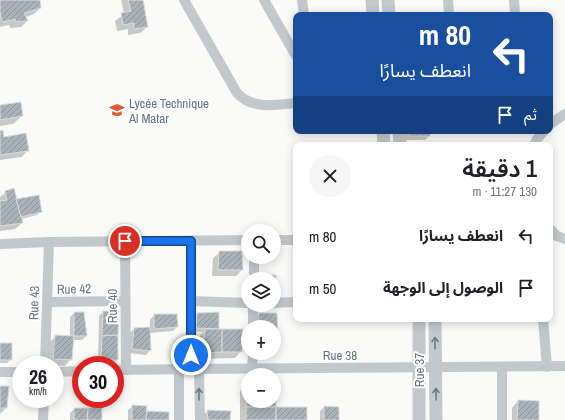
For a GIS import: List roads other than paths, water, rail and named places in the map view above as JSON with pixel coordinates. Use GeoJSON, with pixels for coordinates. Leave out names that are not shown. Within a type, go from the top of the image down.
{"type":"FeatureCollection","features":[{"type":"Feature","properties":{"kind":"street"},"geometry":{"type":"LineString","coordinates":[[184,0],[237,93],[243,99],[250,103],[267,106],[293,103]]}},
{"type":"Feature","properties":{"kind":"street"},"geometry":{"type":"LineString","coordinates":[[264,0],[293,51]]}},
{"type":"Feature","properties":{"kind":"street"},"geometry":{"type":"LineString","coordinates":[[302,0],[304,12]]}},
{"type":"Feature","properties":{"kind":"street"},"geometry":{"type":"LineString","coordinates":[[372,0],[373,12]]}},
{"type":"Feature","properties":{"kind":"street"},"geometry":{"type":"LineString","coordinates":[[388,0],[389,12]]}},
{"type":"Feature","properties":{"kind":"street"},"geometry":{"type":"LineString","coordinates":[[448,0],[449,12]]}},
{"type":"Feature","properties":{"kind":"street"},"geometry":{"type":"LineString","coordinates":[[514,0],[515,12]]}},
{"type":"Feature","properties":{"kind":"street"},"geometry":{"type":"LineString","coordinates":[[553,122],[565,114]]}},
{"type":"Feature","properties":{"kind":"street"},"geometry":{"type":"LineString","coordinates":[[553,232],[557,236],[565,239]]}},
{"type":"Feature","properties":{"kind":"street"},"geometry":{"type":"LineString","coordinates":[[0,244],[49,242],[241,240]]}},
{"type":"Feature","properties":{"kind":"street"},"geometry":{"type":"LineString","coordinates":[[281,240],[293,240]]}},
{"type":"Feature","properties":{"kind":"street","name":"Rue 40"},"geometry":{"type":"LineString","coordinates":[[125,241],[126,370]]}},
{"type":"Feature","properties":{"kind":"street"},"geometry":{"type":"LineString","coordinates":[[191,241],[191,302],[200,420]]}},
{"type":"Feature","properties":{"kind":"street","name":"Rue 43"},"geometry":{"type":"LineString","coordinates":[[45,356],[49,242]]}},
{"type":"Feature","properties":{"kind":"street","name":"Rue 42"},"geometry":{"type":"LineString","coordinates":[[47,302],[125,301]]}},
{"type":"Feature","properties":{"kind":"street"},"geometry":{"type":"LineString","coordinates":[[191,302],[241,303]]}},
{"type":"Feature","properties":{"kind":"street"},"geometry":{"type":"LineString","coordinates":[[281,303],[293,302]]}},
{"type":"Feature","properties":{"kind":"street","name":"Rue 37"},"geometry":{"type":"LineString","coordinates":[[419,322],[419,420]]}},
{"type":"Feature","properties":{"kind":"street","name":"Rue 37"},"geometry":{"type":"LineString","coordinates":[[435,322],[436,420]]}},
{"type":"Feature","properties":{"kind":"street"},"geometry":{"type":"LineString","coordinates":[[543,322],[547,367]]}},
{"type":"Feature","properties":{"kind":"street"},"geometry":{"type":"LineString","coordinates":[[252,360],[252,368]]}},
{"type":"Feature","properties":{"kind":"street","name":"Rue 38"},"geometry":{"type":"LineString","coordinates":[[252,368],[565,366]]}},
{"type":"Feature","properties":{"kind":"street"},"geometry":{"type":"LineString","coordinates":[[502,367],[502,420]]}},
{"type":"Feature","properties":{"kind":"street","name":"Rue 38"},"geometry":{"type":"LineString","coordinates":[[126,370],[241,368]]}},
{"type":"Feature","properties":{"kind":"street"},"geometry":{"type":"LineString","coordinates":[[178,369],[179,420]]}},
{"type":"Feature","properties":{"kind":"street"},"geometry":{"type":"LineString","coordinates":[[0,372],[12,372]]}},
{"type":"Feature","properties":{"kind":"street"},"geometry":{"type":"LineString","coordinates":[[43,420],[44,408]]}},
{"type":"Feature","properties":{"kind":"place","name":"Lycée Technique Al Matar"},"geometry":{"type":"Point","coordinates":[117,110]}}]}
